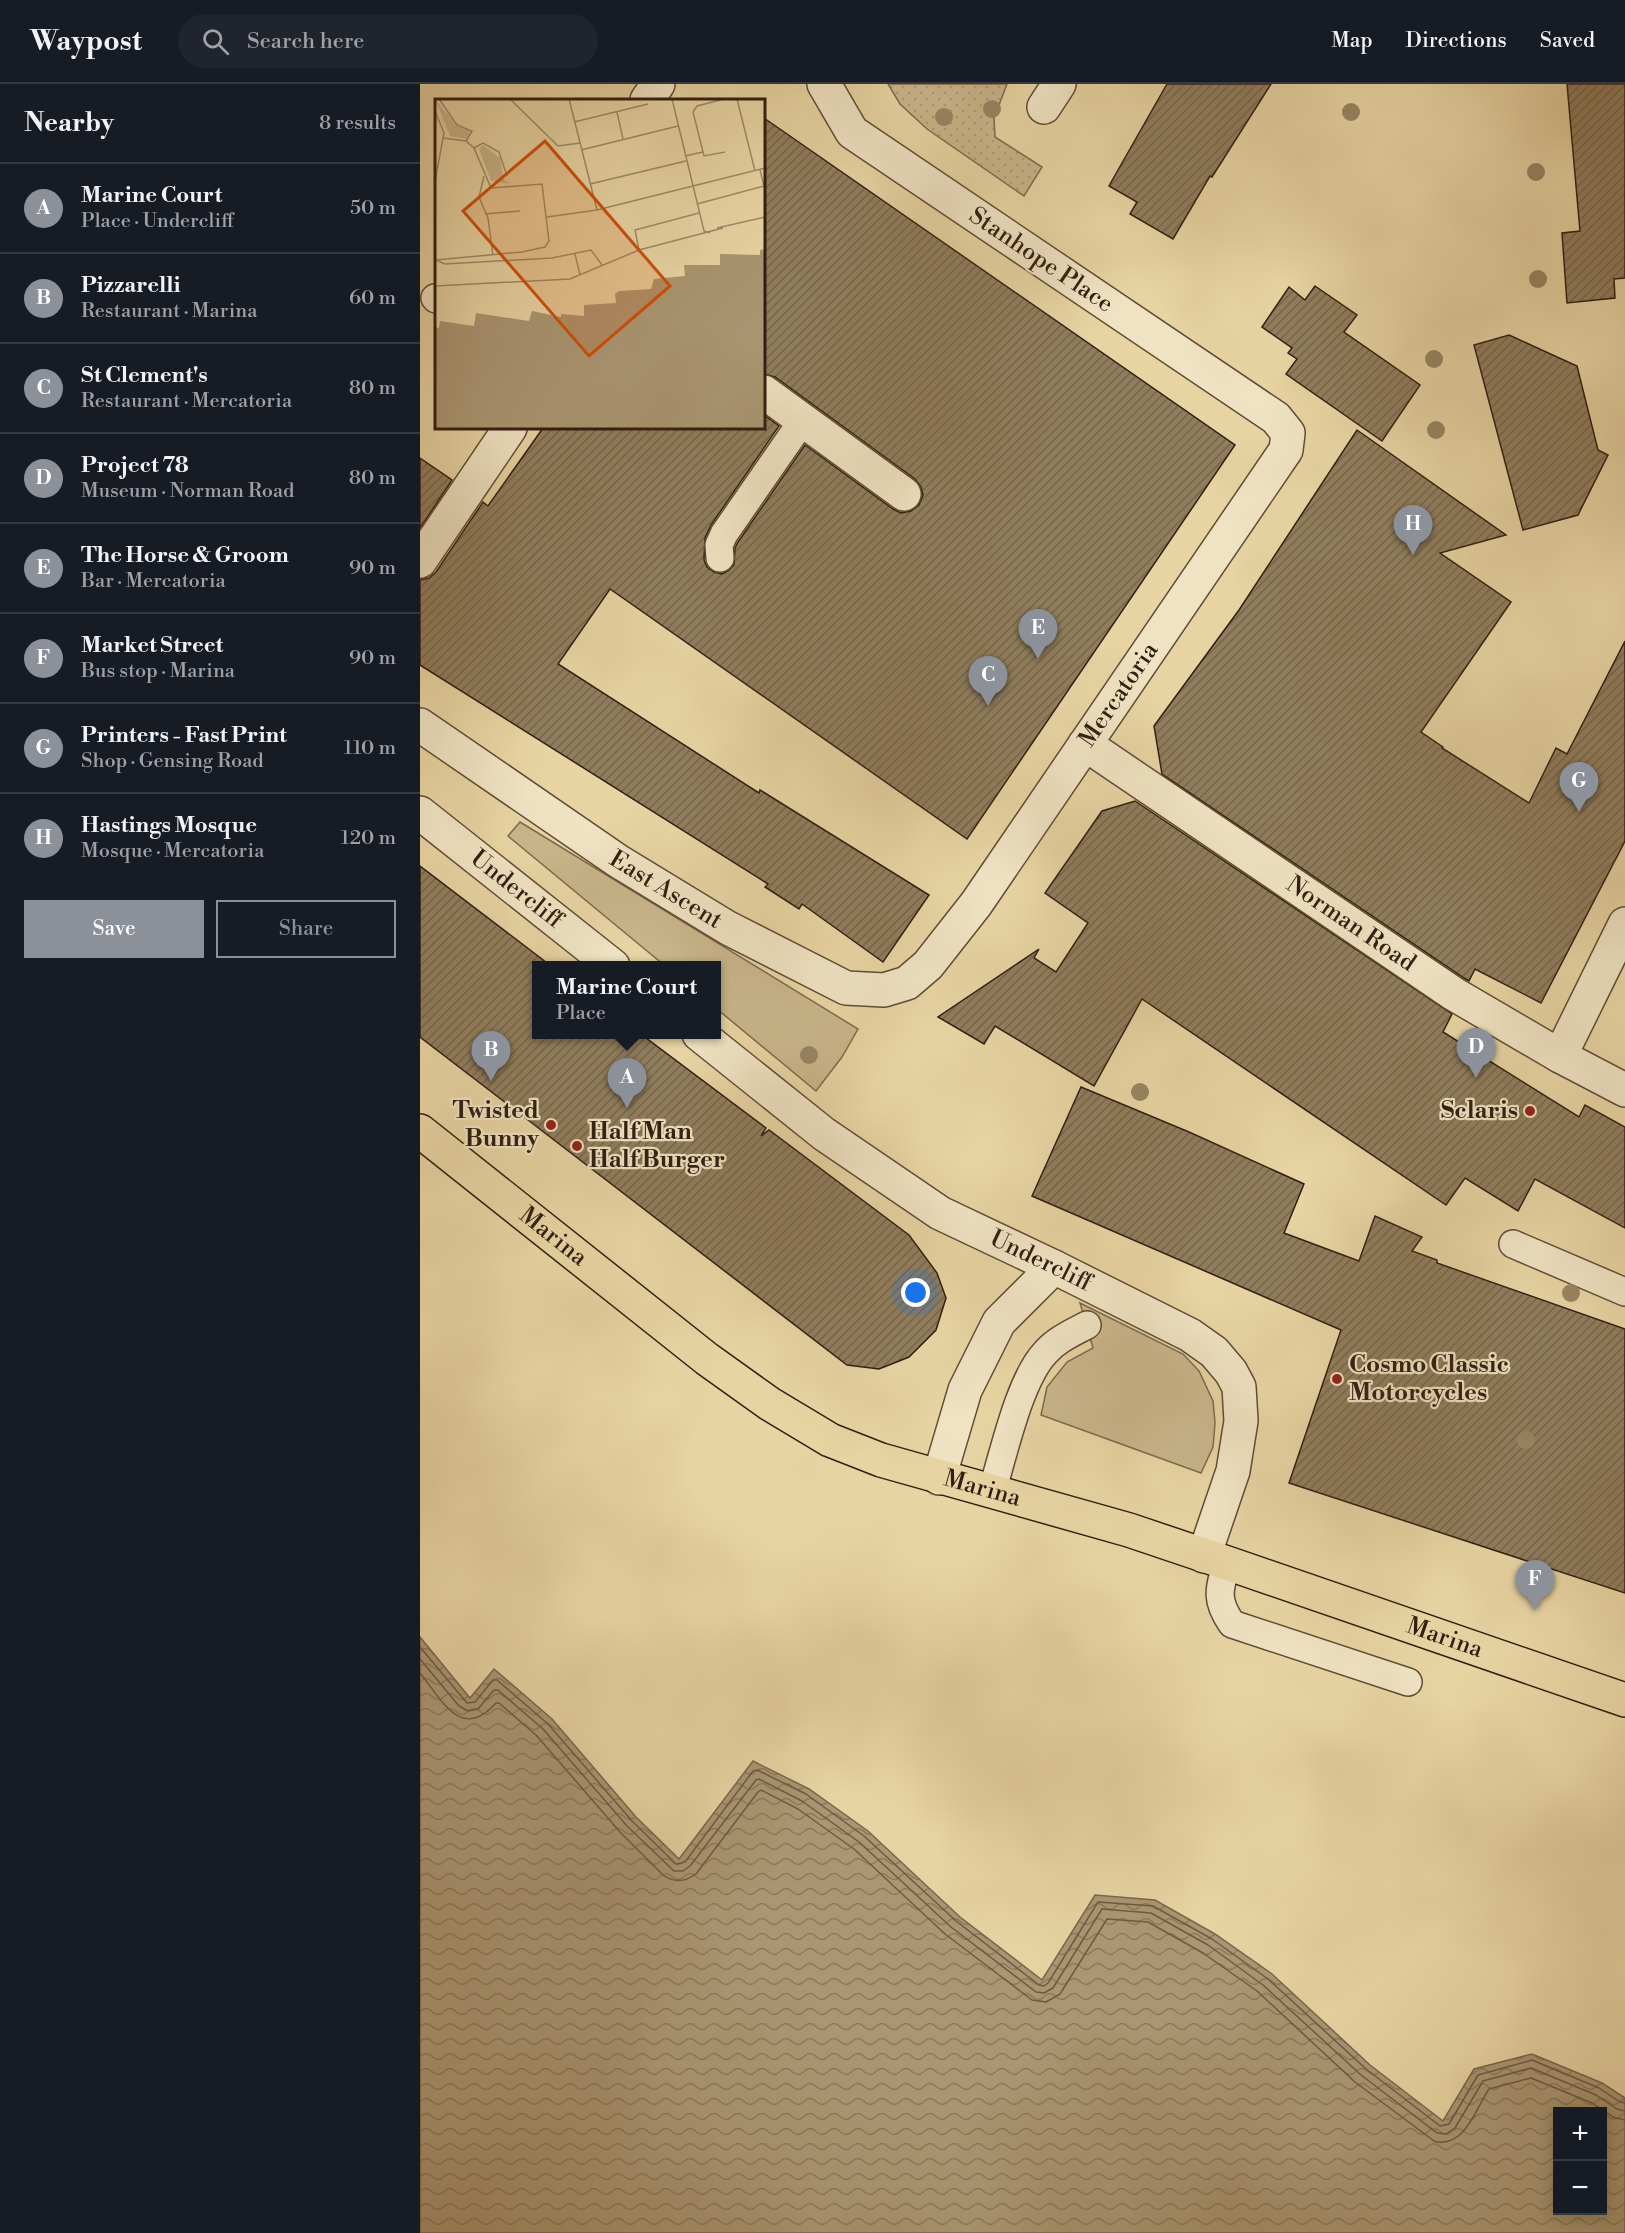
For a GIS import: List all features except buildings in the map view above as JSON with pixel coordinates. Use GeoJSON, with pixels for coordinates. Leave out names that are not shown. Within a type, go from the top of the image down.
{"type":"FeatureCollection","features":[{"type":"Feature","properties":{"kind":"highway","name":"Marina"},"geometry":{"type":"LineString","coordinates":[[420,1131],[707,1359],[770,1404],[830,1440],[881,1460],[939,1478],[1129,1530],[1624,1696]]}},
{"type":"Feature","properties":{"kind":"street"},"geometry":{"type":"LineString","coordinates":[[648,99],[658,84]]}},
{"type":"Feature","properties":{"kind":"street","name":"Stanhope Place"},"geometry":{"type":"LineString","coordinates":[[824,84],[852,132],[1276,418]]}},
{"type":"Feature","properties":{"kind":"street"},"geometry":{"type":"LineString","coordinates":[[765,393],[904,494]]}},
{"type":"Feature","properties":{"kind":"street","name":"Mercatoria"},"geometry":{"type":"LineString","coordinates":[[928,965],[976,904],[1286,450],[1288,433],[1276,418]]}},
{"type":"Feature","properties":{"kind":"street"},"geometry":{"type":"LineString","coordinates":[[420,561],[509,429]]}},
{"type":"Feature","properties":{"kind":"street","name":"East Ascent"},"geometry":{"type":"LineString","coordinates":[[420,725],[628,867],[728,928],[846,988],[884,990],[907,983],[928,965]]}},
{"type":"Feature","properties":{"kind":"street","name":"Norman Road"},"geometry":{"type":"LineString","coordinates":[[1085,744],[1454,994],[1560,1056],[1625,1090]]}},
{"type":"Feature","properties":{"kind":"street","name":"Undercliff"},"geometry":{"type":"LineString","coordinates":[[420,813],[608,961]]}},
{"type":"Feature","properties":{"kind":"street"},"geometry":{"type":"LineString","coordinates":[[1560,1056],[1625,924]]}},
{"type":"Feature","properties":{"kind":"street","name":"Undercliff"},"geometry":{"type":"LineString","coordinates":[[704,1039],[824,1134],[940,1213],[1190,1335],[1214,1352],[1231,1372],[1239,1387],[1241,1421],[1216,1559]]}},
{"type":"Feature","properties":{"kind":"street"},"geometry":{"type":"LineString","coordinates":[[939,1478],[965,1390],[999,1322],[1054,1267]]}},
{"type":"Feature","properties":{"kind":"lane"},"geometry":{"type":"LineString","coordinates":[[720,558],[719,545],[724,534],[802,420]]}},
{"type":"Feature","properties":{"kind":"lane"},"geometry":{"type":"LineString","coordinates":[[1513,1244],[1625,1292]]}},
{"type":"Feature","properties":{"kind":"lane"},"geometry":{"type":"LineString","coordinates":[[992,1491],[1026,1383],[1044,1353],[1062,1338],[1087,1325]]}},
{"type":"Feature","properties":{"kind":"lane"},"geometry":{"type":"LineString","coordinates":[[1216,1559],[1222,1610],[1232,1624],[1408,1682]]}},
{"type":"Feature","properties":{"kind":"shaded area"},"geometry":{"type":"Polygon","coordinates":[[[888,84],[1007,84],[994,118],[995,137],[1042,167],[1024,196],[927,129],[900,104],[888,84]]]}},
{"type":"Feature","properties":{"kind":"shaded area"},"geometry":{"type":"Polygon","coordinates":[[[520,822],[858,1029],[842,1057],[816,1091],[721,1012],[721,961],[659,961],[508,836],[520,822]]]}},
{"type":"Feature","properties":{"kind":"shaded area"},"geometry":{"type":"Polygon","coordinates":[[[1080,1303],[1183,1354],[1199,1371],[1213,1401],[1215,1423],[1213,1447],[1201,1473],[1041,1415],[1047,1387],[1067,1362],[1093,1348],[1080,1303]]]}},
{"type":"Feature","properties":{"kind":"water"},"geometry":{"type":"Polygon","coordinates":[[[420,1637],[470,1698],[494,1669],[552,1719],[636,1817],[679,1859],[753,1761],[809,1789],[868,1831],[960,1917],[1042,1980],[1095,1895],[1155,1900],[1215,1934],[1272,1974],[1370,2065],[1443,2121],[1474,2069],[1532,2054],[1602,2083],[1625,2098],[1625,2233],[420,2233],[420,1637]]]}},
{"type":"Feature","properties":{"kind":"place","name":"Hastings Mosque"},"geometry":{"type":"Point","coordinates":[1413,555]}},
{"type":"Feature","properties":{"kind":"place","name":"The Horse & Groom"},"geometry":{"type":"Point","coordinates":[1038,659]}},
{"type":"Feature","properties":{"kind":"place","name":"St Clement's"},"geometry":{"type":"Point","coordinates":[988,706]}},
{"type":"Feature","properties":{"kind":"place","name":"Printers - Fast Print"},"geometry":{"type":"Point","coordinates":[1579,812]}},
{"type":"Feature","properties":{"kind":"place","name":"Project 78"},"geometry":{"type":"Point","coordinates":[1476,1078]}},
{"type":"Feature","properties":{"kind":"place","name":"Pizzarelli"},"geometry":{"type":"Point","coordinates":[491,1081]}},
{"type":"Feature","properties":{"kind":"place","name":"Marine Court"},"geometry":{"type":"Point","coordinates":[627,1108]}},
{"type":"Feature","properties":{"kind":"place","name":"Sclaris"},"geometry":{"type":"Point","coordinates":[1530,1111]}},
{"type":"Feature","properties":{"kind":"place","name":"Twisted Bunny"},"geometry":{"type":"Point","coordinates":[551,1125]}},
{"type":"Feature","properties":{"kind":"place","name":"Half Man Half Burger"},"geometry":{"type":"Point","coordinates":[577,1146]}},
{"type":"Feature","properties":{"kind":"place","name":"Cosmo Classic Motorcycles"},"geometry":{"type":"Point","coordinates":[1337,1379]}},
{"type":"Feature","properties":{"kind":"place","name":"Market Street"},"geometry":{"type":"Point","coordinates":[1535,1610]}}]}
